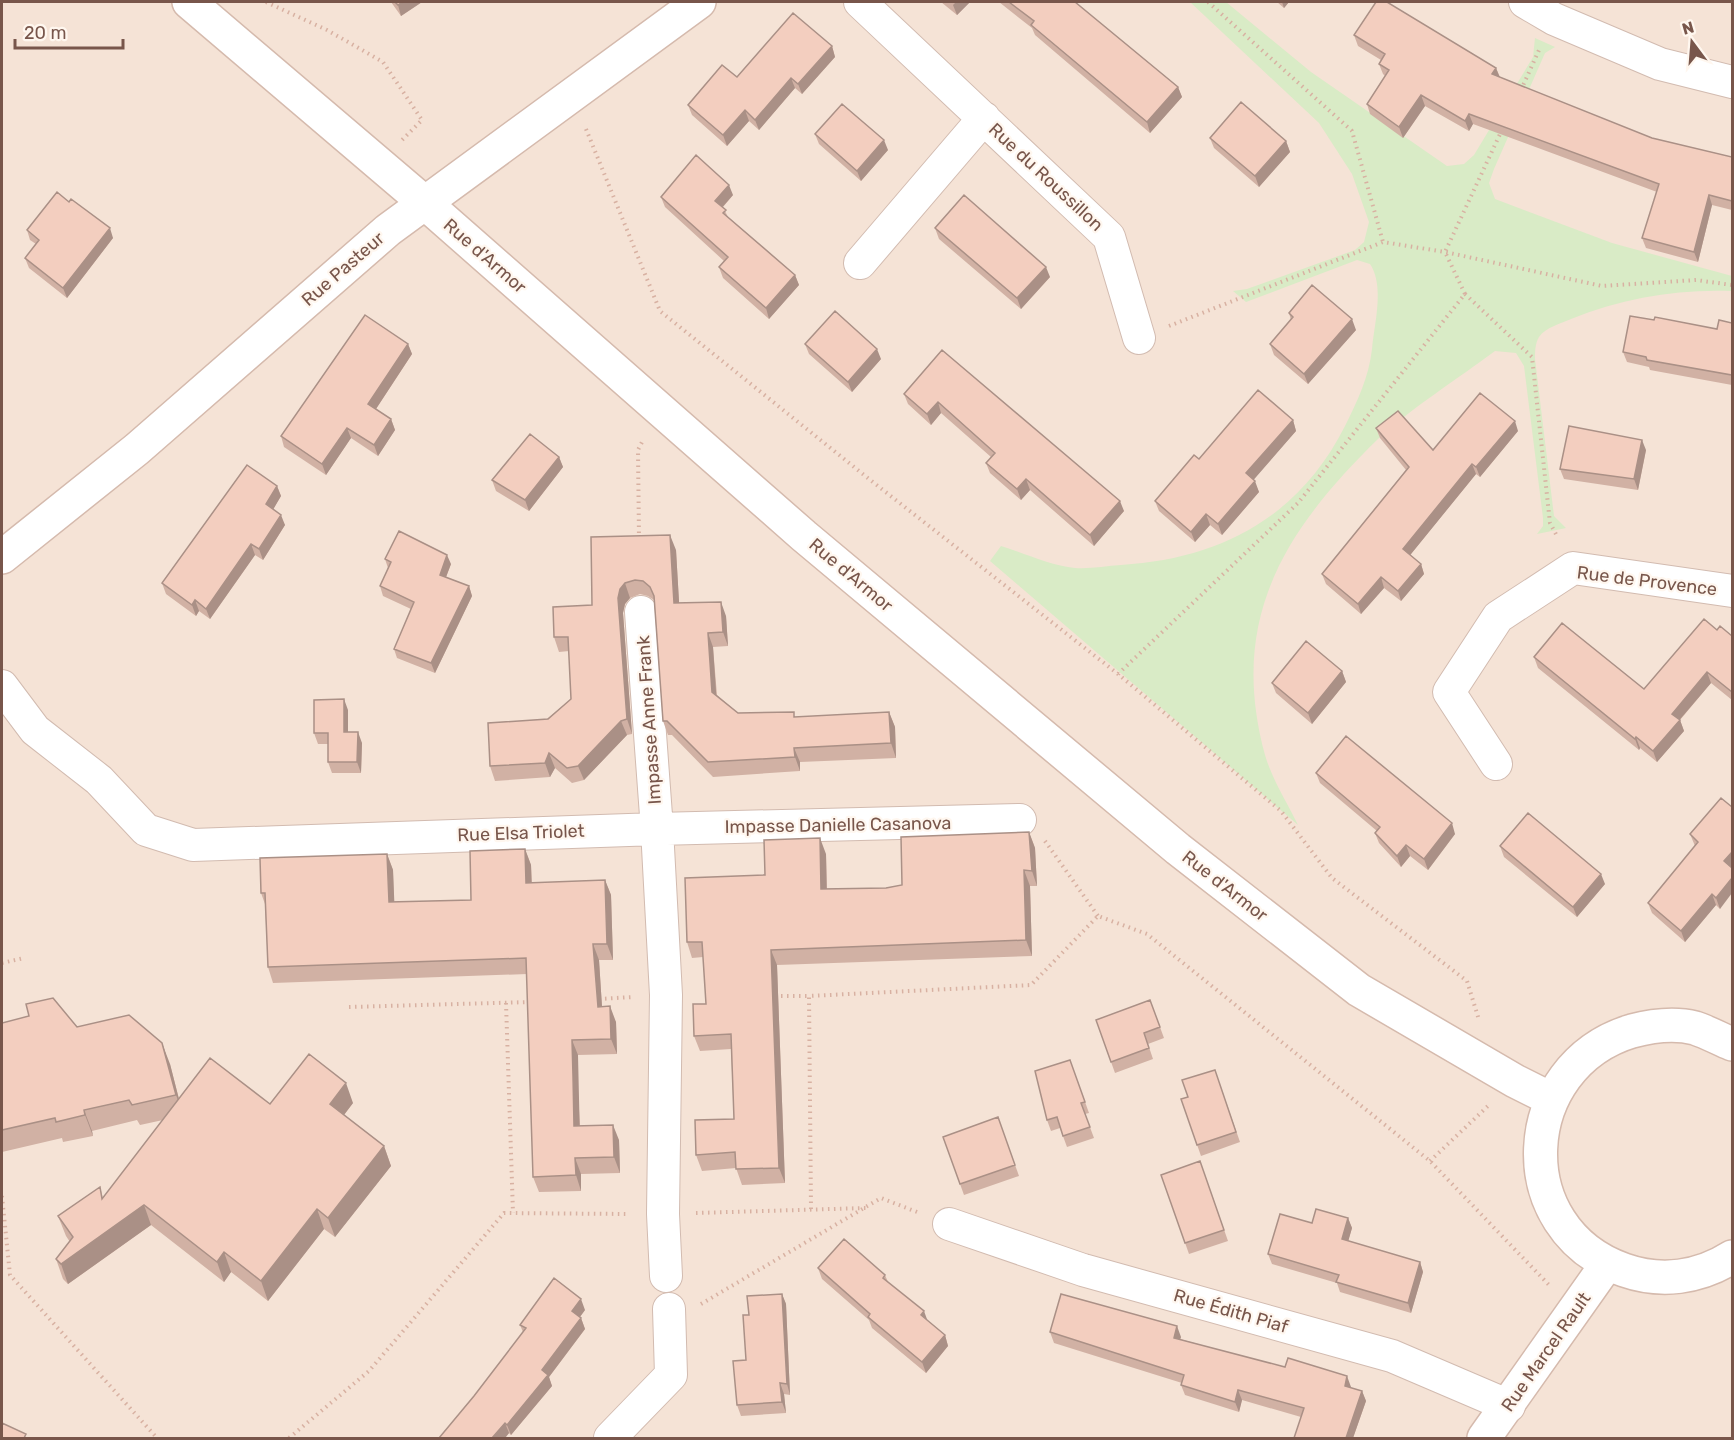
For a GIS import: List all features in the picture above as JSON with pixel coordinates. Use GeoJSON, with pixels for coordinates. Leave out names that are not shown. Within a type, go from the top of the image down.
{"type":"FeatureCollection","features":[{"type":"Feature","properties":{"kind":"main road","name":"Rue d'Armor"},"geometry":{"type":"LineString","coordinates":[[189,2],[378,162],[804,536],[1196,863],[1359,990],[1515,1081],[1551,1099]]}},
{"type":"Feature","properties":{"kind":"main road","name":"Rue Pasteur"},"geometry":{"type":"LineString","coordinates":[[2,557],[138,449],[388,230],[469,168],[699,2]]}},
{"type":"Feature","properties":{"kind":"main road"},"geometry":{"type":"LineString","coordinates":[[1732,1044],[1694,1028],[1651,1026],[1610,1038],[1575,1063],[1551,1099],[1540,1135],[1541,1174],[1553,1210],[1576,1241],[1607,1264],[1641,1276],[1678,1278],[1714,1269],[1732,1257]]}},
{"type":"Feature","properties":{"kind":"main road","name":"Rue Marcel Rault"},"geometry":{"type":"LineString","coordinates":[[1484,1438],[1509,1406],[1607,1264]]}},
{"type":"Feature","properties":{"kind":"street","name":"Rue du Roussillon"},"geometry":{"type":"LineString","coordinates":[[860,2],[1109,237],[1139,338]]}},
{"type":"Feature","properties":{"kind":"street"},"geometry":{"type":"LineString","coordinates":[[1525,2],[1554,19],[1660,64],[1732,82]]}},
{"type":"Feature","properties":{"kind":"street","name":"Rue du Roussillon"},"geometry":{"type":"LineString","coordinates":[[860,263],[984,118]]}},
{"type":"Feature","properties":{"kind":"street","name":"Rue de Provence"},"geometry":{"type":"LineString","coordinates":[[1496,764],[1449,692],[1498,616],[1574,568],[1732,591]]}},
{"type":"Feature","properties":{"kind":"street","name":"Impasse Anne Frank"},"geometry":{"type":"LineString","coordinates":[[641,612],[657,829]]}},
{"type":"Feature","properties":{"kind":"street","name":"Rue Elsa Triolet"},"geometry":{"type":"LineString","coordinates":[[2,686],[35,730],[99,780],[146,830],[193,845],[657,829]]}},
{"type":"Feature","properties":{"kind":"street","name":"Impasse Danielle Casanova"},"geometry":{"type":"LineString","coordinates":[[657,829],[1020,820]]}},
{"type":"Feature","properties":{"kind":"street"},"geometry":{"type":"LineString","coordinates":[[657,829],[666,995],[663,1214],[666,1276]]}},
{"type":"Feature","properties":{"kind":"street","name":"Rue Édith Piaf"},"geometry":{"type":"LineString","coordinates":[[949,1224],[1083,1270],[1392,1356],[1509,1406]]}},
{"type":"Feature","properties":{"kind":"street"},"geometry":{"type":"LineString","coordinates":[[610,1438],[670,1375],[669,1316]]}},
{"type":"Feature","properties":{"kind":"path"},"geometry":{"type":"LineString","coordinates":[[266,2],[327,30],[383,62],[422,120],[378,162]]}},
{"type":"Feature","properties":{"kind":"path"},"geometry":{"type":"LineString","coordinates":[[1208,2],[1352,131],[1383,242]]}},
{"type":"Feature","properties":{"kind":"path"},"geometry":{"type":"LineString","coordinates":[[1519,93],[1554,19]]}},
{"type":"Feature","properties":{"kind":"path"},"geometry":{"type":"LineString","coordinates":[[572,95],[660,311],[868,479],[1118,674],[1281,811],[1332,878],[1467,981],[1480,1022]]}},
{"type":"Feature","properties":{"kind":"path"},"geometry":{"type":"LineString","coordinates":[[1445,252],[1504,125]]}},
{"type":"Feature","properties":{"kind":"path"},"geometry":{"type":"LineString","coordinates":[[1139,338],[1383,242],[1445,252],[1602,286],[1695,280],[1732,285]]}},
{"type":"Feature","properties":{"kind":"path"},"geometry":{"type":"LineString","coordinates":[[1445,252],[1465,294],[1532,357],[1550,522],[1574,568]]}},
{"type":"Feature","properties":{"kind":"path"},"geometry":{"type":"LineString","coordinates":[[1118,674],[1298,503],[1465,294]]}},
{"type":"Feature","properties":{"kind":"path"},"geometry":{"type":"LineString","coordinates":[[639,543],[638,450],[660,408]]}},
{"type":"Feature","properties":{"kind":"path"},"geometry":{"type":"LineString","coordinates":[[1020,820],[1045,840],[1098,916],[1148,934],[1430,1161],[1574,1311]]}},
{"type":"Feature","properties":{"kind":"path"},"geometry":{"type":"LineString","coordinates":[[773,996],[1031,985],[1098,916]]}},
{"type":"Feature","properties":{"kind":"path"},"geometry":{"type":"LineString","coordinates":[[2,963],[24,958]]}},
{"type":"Feature","properties":{"kind":"path"},"geometry":{"type":"LineString","coordinates":[[598,999],[666,995]]}},
{"type":"Feature","properties":{"kind":"path"},"geometry":{"type":"LineString","coordinates":[[809,996],[811,1209]]}},
{"type":"Feature","properties":{"kind":"path"},"geometry":{"type":"LineString","coordinates":[[349,1007],[540,1002]]}},
{"type":"Feature","properties":{"kind":"path"},"geometry":{"type":"LineString","coordinates":[[506,1003],[513,1213]]}},
{"type":"Feature","properties":{"kind":"path"},"geometry":{"type":"LineString","coordinates":[[1430,1161],[1515,1081]]}},
{"type":"Feature","properties":{"kind":"path"},"geometry":{"type":"LineString","coordinates":[[2,1196],[10,1275],[157,1438]]}},
{"type":"Feature","properties":{"kind":"path"},"geometry":{"type":"LineString","coordinates":[[669,1316],[881,1198],[949,1224]]}},
{"type":"Feature","properties":{"kind":"path"},"geometry":{"type":"LineString","coordinates":[[288,1438],[369,1371],[504,1213],[663,1214],[866,1208]]}},
{"type":"Feature","properties":{"kind":"shaded area"},"geometry":{"type":"Polygon","coordinates":[[[2,2],[1732,2],[1732,1438],[2,1438],[2,2]]]}},
{"type":"Feature","properties":{"kind":"green space"},"geometry":{"type":"Polygon","coordinates":[[[1190,2],[1226,2],[1311,72],[1447,166],[1464,164],[1474,155],[1533,57],[1535,38],[1555,47],[1545,53],[1494,169],[1489,183],[1495,199],[1612,243],[1732,276],[1732,291],[1670,293],[1630,300],[1558,324],[1539,337],[1535,359],[1554,516],[1566,528],[1537,534],[1543,526],[1543,518],[1524,366],[1516,353],[1495,351],[1420,405],[1378,439],[1315,508],[1291,544],[1272,581],[1260,620],[1254,661],[1255,706],[1265,755],[1298,825],[990,561],[1001,546],[1057,565],[1092,568],[1157,561],[1192,554],[1224,542],[1253,527],[1280,508],[1305,485],[1326,458],[1345,426],[1362,389],[1370,359],[1378,294],[1377,283],[1370,264],[1357,260],[1246,302],[1233,291],[1247,289],[1355,250],[1364,242],[1369,222],[1352,174],[1319,123],[1190,2]]]}},
{"type":"Feature","properties":{"kind":"building"},"geometry":{"type":"Polygon","coordinates":[[[1009,2],[1075,2],[1178,87],[1147,122],[1031,25],[1034,21],[1009,2]]]}},
{"type":"Feature","properties":{"kind":"building"},"geometry":{"type":"Polygon","coordinates":[[[1376,2],[1387,2],[1496,68],[1492,74],[1652,138],[1732,157],[1732,201],[1709,195],[1694,252],[1642,238],[1659,184],[1469,114],[1465,121],[1421,95],[1399,127],[1367,104],[1389,70],[1379,64],[1385,54],[1354,35],[1376,2]]]}},
{"type":"Feature","properties":{"kind":"building"},"geometry":{"type":"Polygon","coordinates":[[[793,13],[832,46],[798,84],[791,78],[755,120],[745,110],[723,135],[688,105],[722,65],[737,77],[793,13]]]}},
{"type":"Feature","properties":{"kind":"building"},"geometry":{"type":"Polygon","coordinates":[[[1241,102],[1286,141],[1255,176],[1210,138],[1241,102]]]}},
{"type":"Feature","properties":{"kind":"building"},"geometry":{"type":"Polygon","coordinates":[[[842,104],[884,140],[857,171],[815,134],[842,104]]]}},
{"type":"Feature","properties":{"kind":"building"},"geometry":{"type":"Polygon","coordinates":[[[696,155],[729,185],[715,201],[726,210],[723,213],[795,275],[766,308],[719,267],[728,257],[661,197],[696,155]]]}},
{"type":"Feature","properties":{"kind":"building"},"geometry":{"type":"Polygon","coordinates":[[[57,192],[69,202],[71,199],[110,228],[63,288],[25,258],[39,240],[27,230],[57,192]]]}},
{"type":"Feature","properties":{"kind":"building"},"geometry":{"type":"Polygon","coordinates":[[[964,195],[1046,267],[1017,298],[935,228],[964,195]]]}},
{"type":"Feature","properties":{"kind":"building"},"geometry":{"type":"Polygon","coordinates":[[[1312,285],[1352,319],[1304,374],[1270,344],[1293,317],[1289,313],[1312,285]]]}},
{"type":"Feature","properties":{"kind":"building"},"geometry":{"type":"Polygon","coordinates":[[[835,311],[877,349],[848,382],[805,344],[835,311]]]}},
{"type":"Feature","properties":{"kind":"building"},"geometry":{"type":"Polygon","coordinates":[[[365,315],[408,344],[368,404],[391,419],[374,445],[347,428],[322,464],[281,436],[365,315]]]}},
{"type":"Feature","properties":{"kind":"building"},"geometry":{"type":"Polygon","coordinates":[[[1630,316],[1654,320],[1655,317],[1717,329],[1719,320],[1732,323],[1732,375],[1647,360],[1646,357],[1623,352],[1630,316]]]}},
{"type":"Feature","properties":{"kind":"building"},"geometry":{"type":"Polygon","coordinates":[[[942,350],[1120,501],[1090,535],[1026,479],[1017,489],[986,463],[995,453],[938,402],[927,414],[904,394],[942,350]]]}},
{"type":"Feature","properties":{"kind":"building"},"geometry":{"type":"Polygon","coordinates":[[[1258,390],[1293,420],[1246,473],[1255,481],[1218,524],[1206,514],[1191,532],[1155,501],[1194,455],[1199,459],[1258,390]]]}},
{"type":"Feature","properties":{"kind":"building"},"geometry":{"type":"Polygon","coordinates":[[[1480,393],[1515,421],[1476,467],[1472,464],[1403,549],[1421,564],[1398,591],[1381,577],[1358,604],[1322,574],[1409,467],[1376,428],[1398,411],[1433,450],[1480,393]]]}},
{"type":"Feature","properties":{"kind":"building"},"geometry":{"type":"Polygon","coordinates":[[[1569,426],[1642,440],[1634,479],[1560,469],[1569,426]]]}},
{"type":"Feature","properties":{"kind":"building"},"geometry":{"type":"Polygon","coordinates":[[[530,434],[559,457],[525,500],[492,480],[530,434]]]}},
{"type":"Feature","properties":{"kind":"building"},"geometry":{"type":"Polygon","coordinates":[[[247,465],[277,486],[266,504],[281,515],[259,549],[251,544],[206,609],[195,600],[192,605],[162,583],[247,465]]]}},
{"type":"Feature","properties":{"kind":"building"},"geometry":{"type":"Polygon","coordinates":[[[399,531],[447,555],[440,575],[469,586],[431,663],[394,649],[414,602],[380,586],[391,562],[385,559],[399,531]]]}},
{"type":"Feature","properties":{"kind":"building"},"geometry":{"type":"Polygon","coordinates":[[[670,535],[674,603],[721,602],[723,632],[708,633],[712,692],[738,713],[794,712],[794,717],[889,712],[891,743],[794,748],[795,757],[708,762],[667,721],[663,721],[654,596],[650,587],[643,581],[635,580],[625,583],[620,589],[618,598],[627,719],[621,721],[578,766],[567,768],[549,753],[545,763],[490,766],[488,723],[548,719],[571,699],[568,637],[554,637],[553,607],[592,605],[591,537],[670,535]]]}},
{"type":"Feature","properties":{"kind":"building"},"geometry":{"type":"Polygon","coordinates":[[[1704,619],[1717,630],[1720,626],[1732,636],[1732,692],[1707,672],[1672,714],[1680,720],[1653,751],[1534,657],[1562,623],[1644,689],[1704,619]]]}},
{"type":"Feature","properties":{"kind":"building"},"geometry":{"type":"Polygon","coordinates":[[[1306,641],[1342,671],[1308,713],[1272,683],[1306,641]]]}},
{"type":"Feature","properties":{"kind":"building"},"geometry":{"type":"Polygon","coordinates":[[[344,699],[344,732],[358,732],[357,762],[328,762],[328,733],[314,733],[314,700],[344,699]]]}},
{"type":"Feature","properties":{"kind":"building"},"geometry":{"type":"Polygon","coordinates":[[[1346,736],[1452,823],[1424,859],[1406,845],[1397,856],[1375,833],[1380,827],[1316,773],[1346,736]]]}},
{"type":"Feature","properties":{"kind":"building"},"geometry":{"type":"Polygon","coordinates":[[[1721,798],[1732,807],[1732,852],[1724,861],[1732,868],[1732,878],[1716,898],[1712,894],[1681,931],[1648,903],[1698,842],[1690,834],[1721,798]]]}},
{"type":"Feature","properties":{"kind":"building"},"geometry":{"type":"Polygon","coordinates":[[[1528,813],[1601,874],[1573,907],[1500,846],[1528,813]]]}},
{"type":"Feature","properties":{"kind":"building"},"geometry":{"type":"Polygon","coordinates":[[[1029,832],[1032,871],[1024,870],[1026,940],[771,950],[779,1168],[736,1169],[735,1152],[696,1155],[695,1120],[734,1119],[731,1034],[694,1036],[693,1004],[706,1004],[702,942],[687,942],[685,878],[765,875],[764,840],[820,838],[821,889],[886,888],[902,885],[901,837],[1029,832]]]}},
{"type":"Feature","properties":{"kind":"building"},"geometry":{"type":"Polygon","coordinates":[[[525,849],[526,883],[605,880],[607,944],[593,944],[598,1007],[610,1006],[611,1039],[572,1040],[574,1126],[613,1125],[614,1157],[575,1158],[576,1175],[533,1177],[526,958],[268,967],[265,893],[261,893],[260,858],[387,854],[389,902],[471,900],[470,851],[525,849]]]}},
{"type":"Feature","properties":{"kind":"building"},"geometry":{"type":"Polygon","coordinates":[[[53,998],[77,1027],[129,1015],[162,1043],[176,1095],[132,1105],[129,1100],[84,1110],[85,1115],[56,1122],[55,1118],[2,1130],[2,1023],[29,1016],[26,1004],[53,998]]]}},
{"type":"Feature","properties":{"kind":"building"},"geometry":{"type":"Polygon","coordinates":[[[1150,1000],[1160,1027],[1144,1033],[1149,1048],[1111,1062],[1096,1020],[1150,1000]]]}},
{"type":"Feature","properties":{"kind":"building"},"geometry":{"type":"Polygon","coordinates":[[[309,1054],[346,1083],[330,1104],[384,1146],[328,1218],[317,1209],[261,1281],[224,1252],[217,1262],[144,1205],[61,1264],[56,1259],[73,1237],[58,1216],[100,1187],[102,1199],[210,1058],[270,1104],[309,1054]]]}},
{"type":"Feature","properties":{"kind":"building"},"geometry":{"type":"Polygon","coordinates":[[[1070,1060],[1085,1102],[1081,1103],[1090,1127],[1063,1136],[1057,1117],[1047,1120],[1035,1071],[1070,1060]]]}},
{"type":"Feature","properties":{"kind":"building"},"geometry":{"type":"Polygon","coordinates":[[[1215,1070],[1236,1132],[1197,1145],[1181,1099],[1188,1097],[1182,1080],[1215,1070]]]}},
{"type":"Feature","properties":{"kind":"building"},"geometry":{"type":"Polygon","coordinates":[[[998,1117],[1015,1165],[960,1184],[943,1137],[998,1117]]]}},
{"type":"Feature","properties":{"kind":"building"},"geometry":{"type":"Polygon","coordinates":[[[1200,1161],[1224,1230],[1185,1243],[1161,1175],[1200,1161]]]}},
{"type":"Feature","properties":{"kind":"building"},"geometry":{"type":"Polygon","coordinates":[[[1316,1209],[1348,1218],[1342,1239],[1420,1262],[1408,1303],[1336,1282],[1339,1275],[1268,1254],[1280,1214],[1312,1223],[1316,1209]]]}},
{"type":"Feature","properties":{"kind":"building"},"geometry":{"type":"Polygon","coordinates":[[[844,1239],[885,1275],[883,1278],[924,1311],[921,1315],[945,1335],[922,1362],[868,1317],[870,1314],[818,1268],[844,1239]]]}},
{"type":"Feature","properties":{"kind":"building"},"geometry":{"type":"Polygon","coordinates":[[[554,1278],[581,1299],[572,1311],[581,1318],[542,1370],[548,1375],[507,1425],[505,1423],[492,1438],[439,1438],[526,1328],[520,1325],[554,1278]]]}},
{"type":"Feature","properties":{"kind":"building"},"geometry":{"type":"Polygon","coordinates":[[[782,1294],[787,1384],[780,1383],[782,1402],[737,1405],[733,1361],[746,1360],[743,1315],[749,1315],[747,1296],[782,1294]]]}},
{"type":"Feature","properties":{"kind":"building"},"geometry":{"type":"Polygon","coordinates":[[[1061,1294],[1177,1326],[1174,1338],[1285,1367],[1288,1358],[1347,1376],[1345,1386],[1362,1391],[1346,1438],[1294,1438],[1304,1408],[1238,1390],[1235,1402],[1181,1385],[1184,1375],[1050,1332],[1061,1294]]]}},
{"type":"Feature","properties":{"kind":"building"},"geometry":{"type":"Polygon","coordinates":[[[2,1423],[26,1434],[24,1438],[2,1438],[2,1423]]]}}]}
